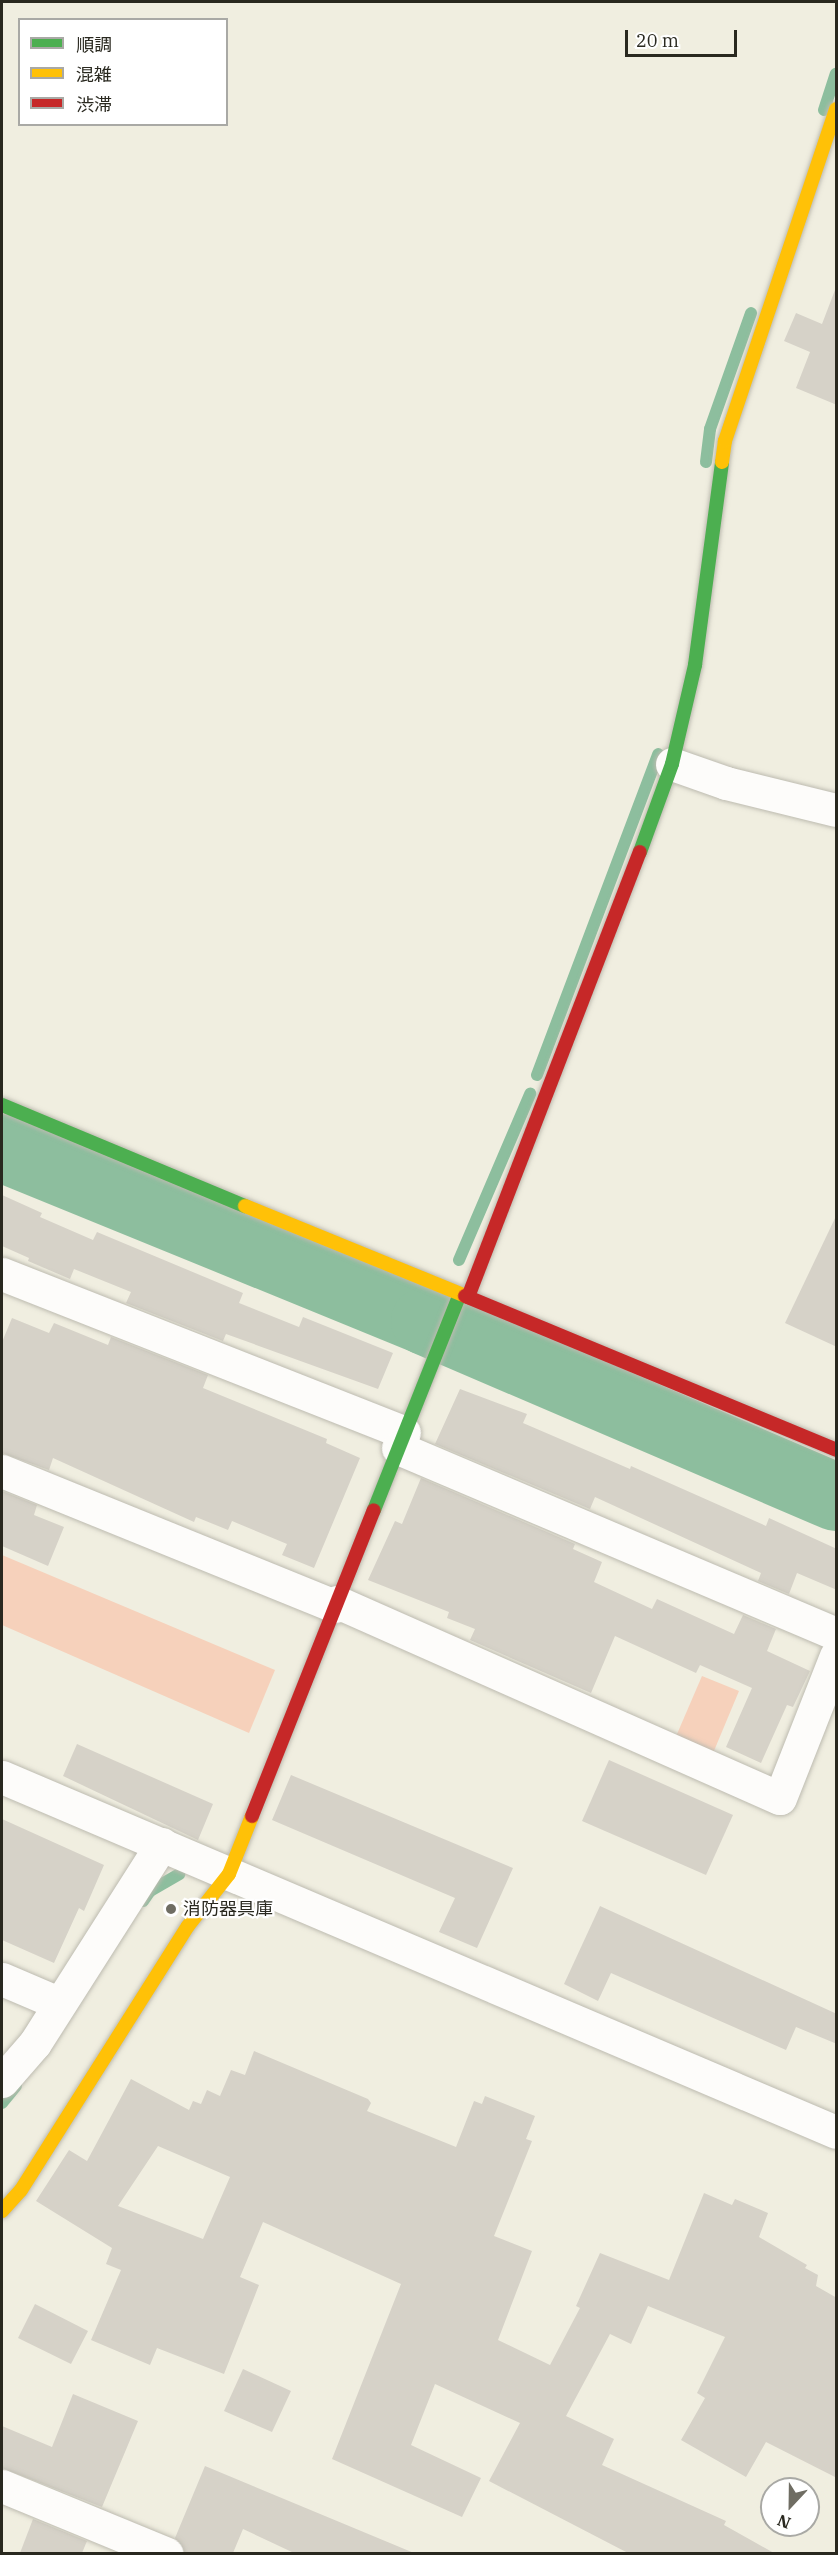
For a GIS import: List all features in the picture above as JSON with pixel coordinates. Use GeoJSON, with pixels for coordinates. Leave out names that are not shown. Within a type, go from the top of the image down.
{"type":"FeatureCollection","features":[{"type":"Feature","properties":{"kind":"street"},"geometry":{"type":"LineString","coordinates":[[2,2211],[21,2190],[188,1926],[229,1874],[432,1360],[452,1313],[464,1295],[626,892],[672,764],[695,665],[726,441],[837,109]]}},
{"type":"Feature","properties":{"kind":"street"},"geometry":{"type":"LineString","coordinates":[[672,764],[726,783],[837,810]]}},
{"type":"Feature","properties":{"kind":"street"},"geometry":{"type":"LineString","coordinates":[[2,1105],[837,1450]]}},
{"type":"Feature","properties":{"kind":"street"},"geometry":{"type":"LineString","coordinates":[[2,1274],[401,1440],[837,1634]]}},
{"type":"Feature","properties":{"kind":"street"},"geometry":{"type":"LineString","coordinates":[[2,1471],[336,1604],[780,1798],[837,1656]]}},
{"type":"Feature","properties":{"kind":"street"},"geometry":{"type":"LineString","coordinates":[[2,1778],[837,2132]]}},
{"type":"Feature","properties":{"kind":"street"},"geometry":{"type":"LineString","coordinates":[[2,2081],[35,2043],[58,2003],[162,1844]]}},
{"type":"Feature","properties":{"kind":"street"},"geometry":{"type":"LineString","coordinates":[[2,1979],[58,2003]]}},
{"type":"Feature","properties":{"kind":"street"},"geometry":{"type":"LineString","coordinates":[[2,2486],[167,2553]]}},
{"type":"Feature","properties":{"kind":"shaded area"},"geometry":{"type":"Polygon","coordinates":[[[2,1555],[275,1670],[249,1733],[2,1625],[2,1555]]]}},
{"type":"Feature","properties":{"kind":"shaded area"},"geometry":{"type":"Polygon","coordinates":[[[702,1676],[739,1691],[711,1758],[674,1741],[702,1676]]]}},
{"type":"Feature","properties":{"kind":"building"},"geometry":{"type":"Polygon","coordinates":[[[835,290],[837,291],[837,405],[796,388],[810,352],[784,341],[796,313],[822,324],[835,290]]]}},
{"type":"Feature","properties":{"kind":"building"},"geometry":{"type":"Polygon","coordinates":[[[2,1195],[42,1213],[40,1217],[93,1240],[97,1232],[243,1293],[239,1303],[299,1327],[303,1317],[393,1353],[378,1389],[226,1334],[223,1341],[126,1303],[131,1292],[74,1269],[70,1279],[28,1261],[29,1258],[2,1246],[2,1195]]]}},
{"type":"Feature","properties":{"kind":"building"},"geometry":{"type":"Polygon","coordinates":[[[837,1214],[837,1347],[785,1323],[837,1214]]]}},
{"type":"Feature","properties":{"kind":"building"},"geometry":{"type":"Polygon","coordinates":[[[12,1318],[49,1333],[54,1323],[108,1345],[111,1337],[208,1375],[203,1388],[327,1439],[326,1443],[360,1458],[314,1568],[282,1555],[287,1544],[232,1521],[228,1530],[196,1517],[194,1522],[53,1458],[49,1470],[2,1453],[2,1342],[12,1318]]]}},
{"type":"Feature","properties":{"kind":"building"},"geometry":{"type":"Polygon","coordinates":[[[460,1389],[527,1414],[523,1423],[630,1469],[631,1466],[766,1526],[769,1518],[837,1549],[837,1590],[797,1573],[789,1594],[758,1581],[761,1573],[595,1497],[590,1509],[435,1444],[460,1389]]]}},
{"type":"Feature","properties":{"kind":"building"},"geometry":{"type":"Polygon","coordinates":[[[421,1478],[575,1544],[573,1549],[602,1562],[594,1582],[652,1609],[657,1599],[734,1634],[743,1615],[776,1629],[767,1651],[810,1671],[793,1707],[787,1705],[761,1763],[726,1747],[752,1688],[700,1665],[696,1673],[615,1636],[591,1693],[470,1640],[475,1629],[447,1618],[449,1612],[368,1580],[395,1521],[402,1524],[421,1478]]]}},
{"type":"Feature","properties":{"kind":"building"},"geometry":{"type":"Polygon","coordinates":[[[2,1491],[37,1505],[34,1515],[64,1527],[48,1566],[2,1546],[2,1491]]]}},
{"type":"Feature","properties":{"kind":"building"},"geometry":{"type":"Polygon","coordinates":[[[77,1744],[213,1804],[198,1840],[63,1776],[77,1744]]]}},
{"type":"Feature","properties":{"kind":"building"},"geometry":{"type":"Polygon","coordinates":[[[609,1760],[733,1815],[706,1875],[582,1821],[609,1760]]]}},
{"type":"Feature","properties":{"kind":"building"},"geometry":{"type":"Polygon","coordinates":[[[291,1775],[513,1868],[477,1948],[439,1932],[455,1898],[272,1820],[291,1775]]]}},
{"type":"Feature","properties":{"kind":"building"},"geometry":{"type":"Polygon","coordinates":[[[2,1819],[104,1865],[84,1911],[79,1908],[54,1963],[2,1940],[2,1819]]]}},
{"type":"Feature","properties":{"kind":"building"},"geometry":{"type":"Polygon","coordinates":[[[600,1906],[837,2014],[837,2044],[796,2027],[786,2050],[611,1973],[598,2001],[564,1984],[600,1906]]]}},
{"type":"Feature","properties":{"kind":"building"},"geometry":{"type":"Polygon","coordinates":[[[254,2051],[368,2099],[371,2103],[367,2111],[456,2147],[474,2101],[482,2104],[485,2096],[535,2116],[526,2139],[532,2141],[494,2236],[532,2251],[498,2340],[550,2365],[580,2308],[576,2306],[600,2253],[669,2280],[704,2193],[732,2205],[735,2199],[768,2213],[759,2237],[807,2265],[805,2268],[818,2275],[816,2286],[837,2298],[837,2478],[766,2442],[746,2477],[681,2440],[705,2398],[697,2393],[725,2337],[648,2306],[631,2344],[610,2334],[566,2416],[614,2439],[602,2465],[726,2521],[724,2525],[774,2553],[628,2553],[489,2481],[520,2423],[435,2384],[411,2445],[481,2478],[462,2517],[332,2459],[401,2284],[263,2222],[240,2277],[259,2285],[224,2374],[157,2348],[150,2365],[91,2340],[121,2270],[106,2264],[112,2248],[36,2201],[69,2150],[87,2161],[131,2079],[189,2110],[193,2101],[201,2104],[207,2090],[220,2096],[231,2070],[245,2075],[254,2051]],[[158,2146],[118,2206],[203,2239],[230,2177],[158,2146]]]}},
{"type":"Feature","properties":{"kind":"building"},"geometry":{"type":"Polygon","coordinates":[[[35,2304],[88,2331],[71,2364],[18,2338],[35,2304]]]}},
{"type":"Feature","properties":{"kind":"building"},"geometry":{"type":"Polygon","coordinates":[[[243,2369],[291,2391],[272,2432],[224,2411],[243,2369]]]}},
{"type":"Feature","properties":{"kind":"building"},"geometry":{"type":"Polygon","coordinates":[[[73,2394],[138,2421],[102,2507],[2,2468],[2,2426],[52,2447],[73,2394]]]}},
{"type":"Feature","properties":{"kind":"building"},"geometry":{"type":"Polygon","coordinates":[[[205,2466],[414,2553],[294,2553],[243,2529],[233,2553],[185,2553],[175,2538],[205,2466]]]}},
{"type":"Feature","properties":{"kind":"building"},"geometry":{"type":"Polygon","coordinates":[[[33,2519],[87,2541],[82,2553],[20,2553],[33,2519]]]}},
{"type":"Feature","properties":{"kind":"waterway"},"geometry":{"type":"LineString","coordinates":[[824,110],[836,74]]}},
{"type":"Feature","properties":{"kind":"waterway"},"geometry":{"type":"LineString","coordinates":[[706,462],[710,429],[751,313]]}},
{"type":"Feature","properties":{"kind":"waterway"},"geometry":{"type":"LineString","coordinates":[[537,1075],[658,754]]}},
{"type":"Feature","properties":{"kind":"waterway"},"geometry":{"type":"LineString","coordinates":[[459,1260],[530,1094]]}},
{"type":"Feature","properties":{"kind":"waterway"},"geometry":{"type":"LineString","coordinates":[[2,1148],[425,1321],[836,1497]]}},
{"type":"Feature","properties":{"kind":"waterway"},"geometry":{"type":"LineString","coordinates":[[143,1901],[150,1891],[180,1874]]}},
{"type":"Feature","properties":{"kind":"waterway"},"geometry":{"type":"LineString","coordinates":[[2,2103],[16,2086]]}},
{"type":"Feature","properties":{"kind":"traffic: fast"},"geometry":{"type":"LineString","coordinates":[[640,852],[672,764],[695,665],[722,462]]}},
{"type":"Feature","properties":{"kind":"traffic: fast"},"geometry":{"type":"LineString","coordinates":[[2,1105],[245,1206]]}},
{"type":"Feature","properties":{"kind":"traffic: fast"},"geometry":{"type":"LineString","coordinates":[[374,1510],[460,1294]]}},
{"type":"Feature","properties":{"kind":"traffic: slow"},"geometry":{"type":"LineString","coordinates":[[722,462],[725,441],[836,109]]}},
{"type":"Feature","properties":{"kind":"traffic: slow"},"geometry":{"type":"LineString","coordinates":[[245,1206],[465,1296]]}},
{"type":"Feature","properties":{"kind":"traffic: slow"},"geometry":{"type":"LineString","coordinates":[[2,2211],[21,2190],[188,1926],[229,1874],[252,1816]]}},
{"type":"Feature","properties":{"kind":"traffic: jam"},"geometry":{"type":"LineString","coordinates":[[468,1297],[640,852]]}},
{"type":"Feature","properties":{"kind":"traffic: jam"},"geometry":{"type":"LineString","coordinates":[[465,1296],[836,1450]]}},
{"type":"Feature","properties":{"kind":"traffic: jam"},"geometry":{"type":"LineString","coordinates":[[252,1816],[374,1510]]}},
{"type":"Feature","properties":{"kind":"place","name":"消防器具庫"},"geometry":{"type":"Point","coordinates":[171,1909]}}]}
